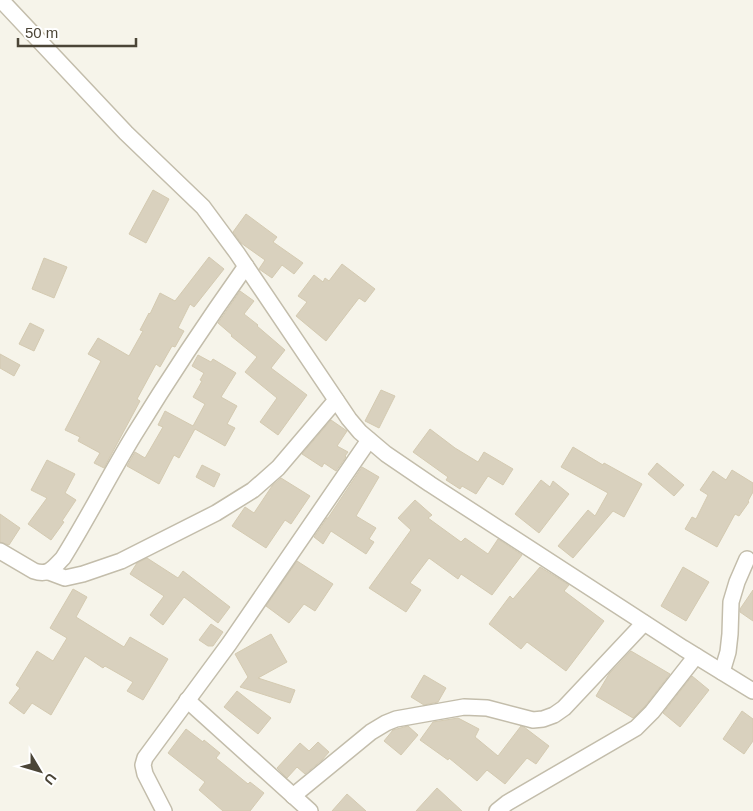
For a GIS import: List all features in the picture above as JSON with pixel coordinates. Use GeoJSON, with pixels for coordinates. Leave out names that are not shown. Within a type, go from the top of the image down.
{"type":"FeatureCollection","features":[{"type":"Feature","properties":{"kind":"street"},"geometry":{"type":"LineString","coordinates":[[1,0],[126,133],[203,207],[237,252],[336,400],[360,432],[386,454],[430,484],[644,623],[753,691]]}},
{"type":"Feature","properties":{"kind":"street"},"geometry":{"type":"LineString","coordinates":[[49,572],[63,558],[169,379],[208,319],[246,266]]}},
{"type":"Feature","properties":{"kind":"street"},"geometry":{"type":"LineString","coordinates":[[0,551],[34,571],[49,572],[66,578],[121,561],[216,513],[253,490],[278,468],[336,400]]}},
{"type":"Feature","properties":{"kind":"street"},"geometry":{"type":"LineString","coordinates":[[164,811],[145,774],[143,765],[145,758],[229,644],[369,440]]}},
{"type":"Feature","properties":{"kind":"street"},"geometry":{"type":"LineString","coordinates":[[722,672],[728,652],[731,602],[737,582],[748,559]]}},
{"type":"Feature","properties":{"kind":"street"},"geometry":{"type":"LineString","coordinates":[[293,796],[371,732],[386,723],[464,707],[487,708],[533,720],[554,715],[564,708],[644,623]]}},
{"type":"Feature","properties":{"kind":"street"},"geometry":{"type":"LineString","coordinates":[[497,811],[507,803],[622,738],[636,728],[652,712],[696,656]]}},
{"type":"Feature","properties":{"kind":"street"},"geometry":{"type":"LineString","coordinates":[[187,700],[310,811]]}},
{"type":"Feature","properties":{"kind":"building"},"geometry":{"type":"Polygon","coordinates":[[[153,190],[169,199],[146,243],[129,234],[153,190]]]}},
{"type":"Feature","properties":{"kind":"building"},"geometry":{"type":"Polygon","coordinates":[[[246,214],[277,237],[273,242],[303,263],[294,274],[282,265],[272,278],[259,269],[265,260],[241,243],[233,232],[246,214]]]}},
{"type":"Feature","properties":{"kind":"building"},"geometry":{"type":"Polygon","coordinates":[[[209,257],[224,269],[194,307],[190,304],[178,328],[184,331],[175,347],[172,346],[160,367],[156,364],[137,399],[140,401],[104,468],[94,463],[100,453],[78,441],[80,437],[65,430],[101,361],[88,354],[98,338],[129,356],[143,331],[140,330],[160,293],[175,301],[209,257]]]}},
{"type":"Feature","properties":{"kind":"building"},"geometry":{"type":"Polygon","coordinates":[[[44,258],[67,267],[54,298],[32,289],[44,258]]]}},
{"type":"Feature","properties":{"kind":"building"},"geometry":{"type":"Polygon","coordinates":[[[342,264],[375,289],[365,302],[359,298],[326,341],[296,316],[307,302],[298,296],[314,275],[323,282],[325,278],[329,281],[342,264]]]}},
{"type":"Feature","properties":{"kind":"building"},"geometry":{"type":"Polygon","coordinates":[[[240,291],[254,301],[244,314],[285,350],[271,368],[307,395],[278,435],[260,422],[277,398],[245,372],[257,357],[218,323],[240,291]]]}},
{"type":"Feature","properties":{"kind":"building"},"geometry":{"type":"Polygon","coordinates":[[[30,323],[44,330],[34,351],[19,344],[30,323]]]}},
{"type":"Feature","properties":{"kind":"building"},"geometry":{"type":"Polygon","coordinates":[[[0,354],[20,365],[14,376],[0,368],[0,354]]]}},
{"type":"Feature","properties":{"kind":"building"},"geometry":{"type":"Polygon","coordinates":[[[198,355],[211,362],[213,359],[236,373],[221,397],[237,406],[227,424],[235,428],[225,446],[195,429],[179,458],[174,455],[159,484],[127,466],[135,452],[145,458],[163,427],[158,425],[165,411],[193,426],[205,404],[193,397],[202,381],[200,380],[204,373],[192,366],[198,355]]]}},
{"type":"Feature","properties":{"kind":"building"},"geometry":{"type":"Polygon","coordinates":[[[381,390],[395,396],[379,428],[365,421],[381,390]]]}},
{"type":"Feature","properties":{"kind":"building"},"geometry":{"type":"Polygon","coordinates":[[[331,420],[347,431],[337,446],[348,452],[336,471],[324,463],[322,467],[302,454],[331,420]]]}},
{"type":"Feature","properties":{"kind":"building"},"geometry":{"type":"Polygon","coordinates":[[[430,429],[478,462],[484,452],[513,469],[503,485],[488,476],[476,494],[462,486],[460,489],[446,480],[448,477],[413,452],[430,429]]]}},
{"type":"Feature","properties":{"kind":"building"},"geometry":{"type":"Polygon","coordinates":[[[573,447],[603,465],[604,463],[642,484],[624,517],[613,511],[573,558],[558,546],[588,510],[595,516],[608,493],[561,467],[573,447]]]}},
{"type":"Feature","properties":{"kind":"building"},"geometry":{"type":"Polygon","coordinates":[[[47,460],[75,474],[65,493],[76,500],[51,540],[28,524],[47,498],[31,490],[47,460]]]}},
{"type":"Feature","properties":{"kind":"building"},"geometry":{"type":"Polygon","coordinates":[[[657,463],[684,485],[674,496],[648,474],[657,463]]]}},
{"type":"Feature","properties":{"kind":"building"},"geometry":{"type":"Polygon","coordinates":[[[202,465],[220,474],[214,487],[196,477],[202,465]]]}},
{"type":"Feature","properties":{"kind":"building"},"geometry":{"type":"Polygon","coordinates":[[[362,467],[379,477],[356,516],[376,528],[369,539],[374,542],[366,554],[331,531],[323,544],[314,537],[362,467]]]}},
{"type":"Feature","properties":{"kind":"building"},"geometry":{"type":"Polygon","coordinates":[[[732,470],[753,483],[753,492],[749,502],[739,516],[735,514],[717,547],[685,529],[692,517],[696,519],[708,495],[700,490],[713,471],[726,480],[732,470]]]}},
{"type":"Feature","properties":{"kind":"building"},"geometry":{"type":"Polygon","coordinates":[[[281,478],[310,496],[291,524],[285,520],[266,548],[232,526],[245,507],[254,513],[272,486],[281,478]]]}},
{"type":"Feature","properties":{"kind":"building"},"geometry":{"type":"Polygon","coordinates":[[[541,480],[550,487],[553,481],[569,494],[539,533],[515,514],[541,480]]]}},
{"type":"Feature","properties":{"kind":"building"},"geometry":{"type":"Polygon","coordinates":[[[415,500],[432,515],[428,518],[461,542],[465,538],[488,554],[498,539],[522,555],[492,595],[461,574],[458,579],[429,558],[410,583],[421,590],[406,612],[369,588],[411,530],[398,518],[415,500]]]}},
{"type":"Feature","properties":{"kind":"building"},"geometry":{"type":"Polygon","coordinates":[[[0,514],[20,528],[9,545],[0,542],[0,514]]]}},
{"type":"Feature","properties":{"kind":"building"},"geometry":{"type":"Polygon","coordinates":[[[147,558],[178,578],[183,571],[230,607],[218,623],[184,597],[163,625],[150,615],[164,596],[130,574],[137,563],[147,558]]]}},
{"type":"Feature","properties":{"kind":"building"},"geometry":{"type":"Polygon","coordinates":[[[297,561],[333,584],[315,611],[304,604],[289,623],[266,606],[297,561]]]}},
{"type":"Feature","properties":{"kind":"building"},"geometry":{"type":"Polygon","coordinates":[[[540,567],[569,585],[564,591],[604,621],[566,671],[527,642],[521,649],[489,624],[510,596],[513,599],[540,567]]]}},
{"type":"Feature","properties":{"kind":"building"},"geometry":{"type":"Polygon","coordinates":[[[683,567],[709,582],[686,621],[661,606],[683,567]]]}},
{"type":"Feature","properties":{"kind":"building"},"geometry":{"type":"Polygon","coordinates":[[[73,589],[87,597],[76,617],[124,647],[130,637],[168,659],[143,700],[127,691],[133,682],[105,666],[103,668],[85,656],[51,715],[32,703],[24,714],[9,703],[20,688],[16,685],[37,651],[53,661],[67,638],[50,628],[73,589]]]}},
{"type":"Feature","properties":{"kind":"building"},"geometry":{"type":"Polygon","coordinates":[[[753,590],[753,621],[740,612],[740,609],[753,590]]]}},
{"type":"Feature","properties":{"kind":"building"},"geometry":{"type":"Polygon","coordinates":[[[211,624],[223,632],[213,646],[208,646],[199,640],[211,624]]]}},
{"type":"Feature","properties":{"kind":"building"},"geometry":{"type":"Polygon","coordinates":[[[271,634],[287,662],[258,678],[295,690],[290,703],[240,687],[248,677],[235,654],[271,634]]]}},
{"type":"Feature","properties":{"kind":"building"},"geometry":{"type":"Polygon","coordinates":[[[631,651],[670,674],[633,718],[596,696],[609,674],[631,651]]]}},
{"type":"Feature","properties":{"kind":"building"},"geometry":{"type":"Polygon","coordinates":[[[424,675],[446,688],[438,702],[424,705],[411,697],[424,675]]]}},
{"type":"Feature","properties":{"kind":"building"},"geometry":{"type":"Polygon","coordinates":[[[692,676],[709,690],[680,727],[663,713],[692,676]]]}},
{"type":"Feature","properties":{"kind":"building"},"geometry":{"type":"Polygon","coordinates":[[[237,691],[271,718],[258,734],[224,707],[237,691]]]}},
{"type":"Feature","properties":{"kind":"building"},"geometry":{"type":"Polygon","coordinates":[[[742,711],[753,719],[753,741],[744,754],[723,739],[742,711]]]}},
{"type":"Feature","properties":{"kind":"building"},"geometry":{"type":"Polygon","coordinates":[[[458,718],[479,729],[475,737],[498,756],[521,726],[549,746],[536,764],[527,758],[505,784],[487,770],[477,781],[449,758],[448,760],[420,740],[433,722],[458,718]]]}},
{"type":"Feature","properties":{"kind":"building"},"geometry":{"type":"Polygon","coordinates":[[[408,726],[418,735],[401,755],[384,741],[393,730],[408,726]]]}},
{"type":"Feature","properties":{"kind":"building"},"geometry":{"type":"Polygon","coordinates":[[[186,729],[220,753],[216,758],[248,784],[250,782],[264,793],[250,811],[223,811],[199,790],[205,782],[168,753],[186,729]]]}},
{"type":"Feature","properties":{"kind":"building"},"geometry":{"type":"Polygon","coordinates":[[[318,742],[329,752],[305,774],[297,767],[287,778],[277,768],[300,743],[309,751],[318,742]]]}},
{"type":"Feature","properties":{"kind":"building"},"geometry":{"type":"Polygon","coordinates":[[[437,788],[462,811],[416,811],[437,788]]]}},
{"type":"Feature","properties":{"kind":"building"},"geometry":{"type":"Polygon","coordinates":[[[347,794],[366,811],[332,811],[347,794]]]}}]}
